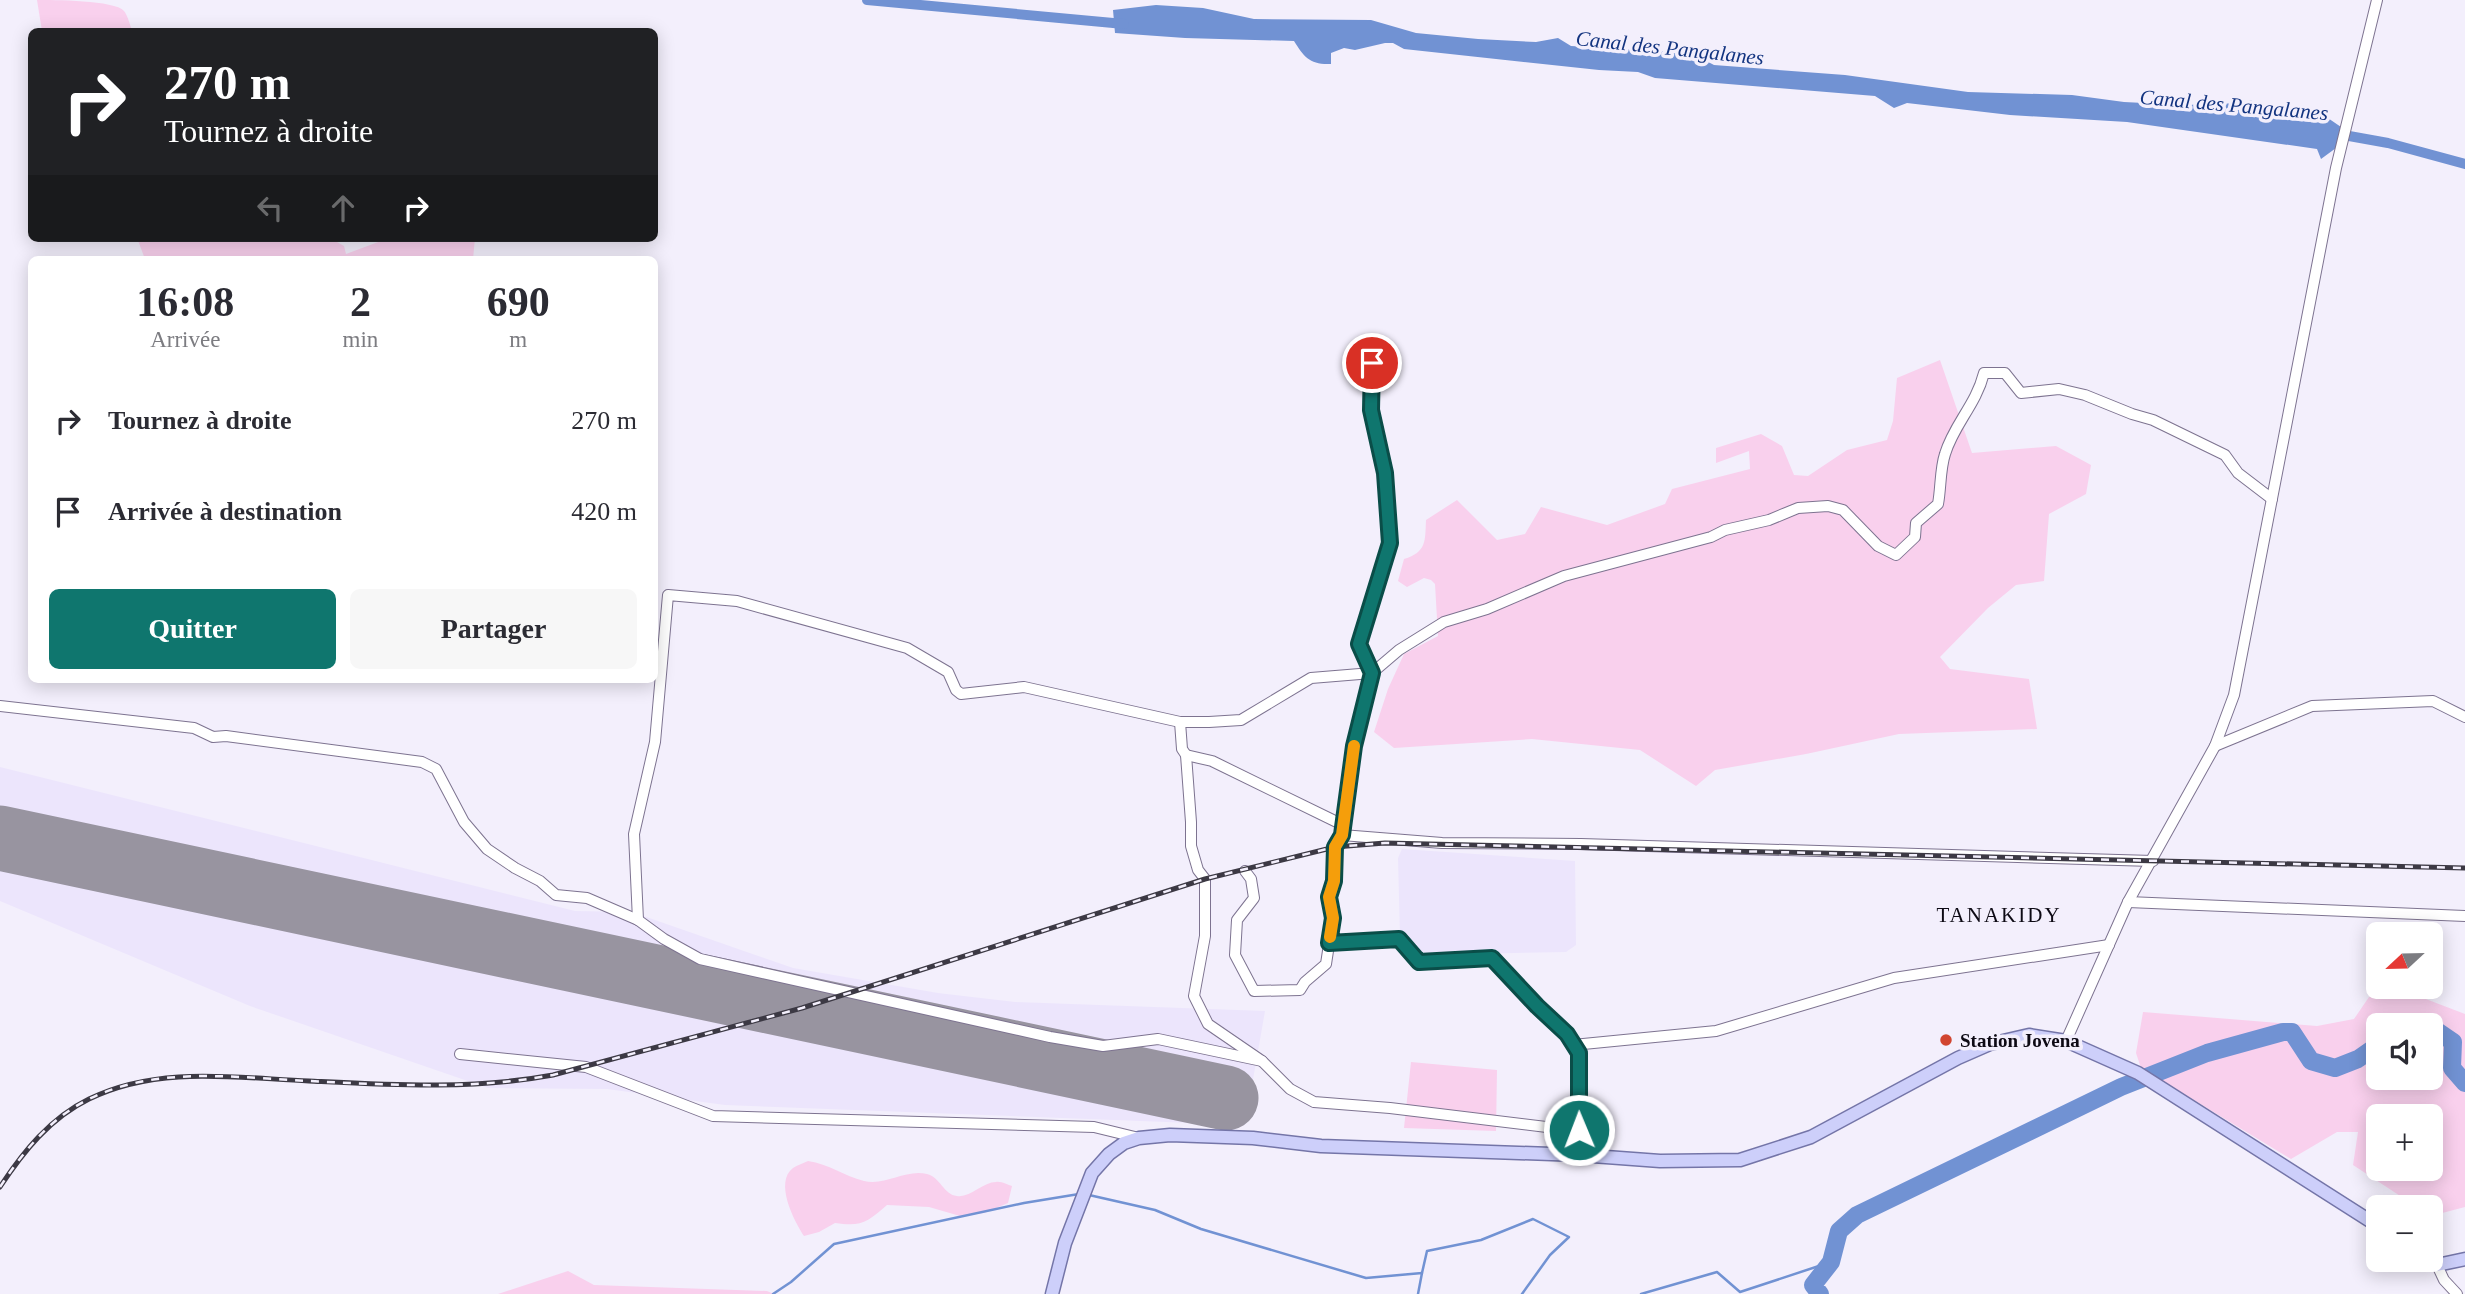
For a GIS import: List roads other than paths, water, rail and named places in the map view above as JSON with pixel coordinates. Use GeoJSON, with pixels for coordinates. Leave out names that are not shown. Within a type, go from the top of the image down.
{"type":"FeatureCollection","features":[{"type":"Feature","properties":{"kind":"main road"},"geometry":{"type":"LineString","coordinates":[[1052,1294],[1066,1243],[1092,1174],[1109,1154],[1124,1143],[1139,1138],[1170,1135],[1253,1138],[1360,1149],[1579,1155],[1660,1161],[1740,1160],[1811,1137],[1958,1058],[1990,1044],[2029,1035],[2066,1041],[2138,1073],[2366,1218]]}},
{"type":"Feature","properties":{"kind":"main road"},"geometry":{"type":"LineString","coordinates":[[2443,1261],[2465,1259]]}},
{"type":"Feature","properties":{"kind":"street"},"geometry":{"type":"LineString","coordinates":[[2066,1041],[2129,902],[2215,746],[2235,695],[2336,168],[2377,0]]}},
{"type":"Feature","properties":{"kind":"street"},"geometry":{"type":"LineString","coordinates":[[1372,673],[1359,644],[1390,543],[1385,473],[1371,410],[1373,344]]}},
{"type":"Feature","properties":{"kind":"street"},"geometry":{"type":"LineString","coordinates":[[1245,871],[1251,879],[1254,898],[1237,920],[1235,956],[1255,991],[1300,990],[1305,982],[1326,964],[1333,918],[1329,897],[1334,881],[1335,847],[1342,830],[1354,746],[1372,673],[1399,650],[1444,622],[1487,609],[1564,576],[1711,537],[1725,530],[1769,520],[1798,508],[1828,506],[1843,510],[1878,546],[1896,555],[1915,537],[1916,523],[1938,504],[1944,455],[1955,430],[1975,400],[1984,373],[2005,373],[2021,393],[2059,389],[2085,395],[2152,420],[2225,455],[2238,473],[2272,499]]}},
{"type":"Feature","properties":{"kind":"street"},"geometry":{"type":"LineString","coordinates":[[638,920],[634,834],[655,742],[668,595],[737,601],[907,648],[948,672],[956,690],[961,694],[1024,687],[1180,722],[1241,720],[1311,678],[1372,673]]}},
{"type":"Feature","properties":{"kind":"street"},"geometry":{"type":"LineString","coordinates":[[2215,746],[2312,706],[2432,701],[2465,717]]}},
{"type":"Feature","properties":{"kind":"street"},"geometry":{"type":"LineString","coordinates":[[0,706],[194,728],[213,737],[226,736],[422,762],[436,769],[464,822],[487,849],[540,881],[556,894],[587,898],[638,920],[664,939],[700,959],[1050,1037],[1103,1046],[1158,1039],[1262,1061]]}},
{"type":"Feature","properties":{"kind":"street"},"geometry":{"type":"LineString","coordinates":[[1180,722],[1182,749],[1186,755],[1191,846],[1205,879],[1205,936],[1194,996],[1208,1024],[1262,1061],[1290,1088],[1314,1102],[1579,1130]]}},
{"type":"Feature","properties":{"kind":"street"},"geometry":{"type":"LineString","coordinates":[[1186,755],[1212,761],[1342,830],[1442,843],[1581,844],[2153,861]]}},
{"type":"Feature","properties":{"kind":"street"},"geometry":{"type":"LineString","coordinates":[[2129,902],[2465,916]]}},
{"type":"Feature","properties":{"kind":"street"},"geometry":{"type":"LineString","coordinates":[[1329,943],[1399,939],[1419,962],[1492,958],[1567,1034],[1579,1053],[1579,1155]]}},
{"type":"Feature","properties":{"kind":"street"},"geometry":{"type":"LineString","coordinates":[[1573,1045],[1716,1031],[1894,978],[2109,945]]}},
{"type":"Feature","properties":{"kind":"street"},"geometry":{"type":"LineString","coordinates":[[460,1054],[586,1067],[713,1116],[1094,1127],[1139,1138]]}},
{"type":"Feature","properties":{"kind":"street"},"geometry":{"type":"LineString","coordinates":[[2440,1272],[2457,1294]]}},
{"type":"Feature","properties":{"kind":"water"},"geometry":{"type":"Polygon","coordinates":[[[1156,5],[1203,8],[1254,19],[1371,20],[1416,33],[1478,39],[1536,42],[1558,38],[1571,46],[1691,53],[1714,65],[1845,75],[1968,92],[2072,95],[2124,102],[2184,105],[2243,103],[2251,100],[2266,112],[2296,118],[2322,114],[2341,127],[2336,148],[2321,159],[2317,149],[2127,122],[2010,115],[1907,103],[1894,108],[1875,96],[1655,78],[1638,72],[1404,49],[1393,43],[1355,50],[1344,48],[1331,53],[1331,64],[1324,64],[1308,59],[1294,41],[1115,33],[1113,10],[1156,5]]]}},
{"type":"Feature","properties":{"kind":"waterway","name":"Canal des Pangalanes"},"geometry":{"type":"LineString","coordinates":[[867,0],[1124,24]]}},
{"type":"Feature","properties":{"kind":"waterway","name":"Canal des Pangalanes"},"geometry":{"type":"LineString","coordinates":[[2338,134],[2388,143],[2465,164]]}},
{"type":"Feature","properties":{"kind":"waterway"},"geometry":{"type":"LineString","coordinates":[[1820,1294],[1813,1285],[1831,1262],[1839,1231],[1857,1215],[2121,1087],[2207,1053],[2283,1032],[2292,1032],[2311,1061],[2335,1068],[2366,1053]]}},
{"type":"Feature","properties":{"kind":"waterway"},"geometry":{"type":"LineString","coordinates":[[2443,1035],[2453,1042],[2452,1068],[2465,1083]]}},
{"type":"Feature","properties":{"kind":"waterway"},"geometry":{"type":"LineString","coordinates":[[773,1294],[791,1282],[834,1244],[1024,1203],[1079,1194]]}},
{"type":"Feature","properties":{"kind":"waterway"},"geometry":{"type":"LineString","coordinates":[[1089,1195],[1155,1210],[1201,1229],[1366,1278],[1422,1273],[1418,1294]]}},
{"type":"Feature","properties":{"kind":"waterway"},"geometry":{"type":"LineString","coordinates":[[1422,1273],[1427,1251],[1481,1240],[1533,1219],[1569,1237],[1550,1255],[1522,1294]]}},
{"type":"Feature","properties":{"kind":"waterway"},"geometry":{"type":"LineString","coordinates":[[1641,1294],[1717,1272],[1740,1292],[1831,1262]]}},
{"type":"Feature","properties":{"kind":"railway"},"geometry":{"type":"LineString","coordinates":[[0,1187],[38,1137],[62,1116],[89,1099],[142,1081],[226,1076],[370,1084],[462,1085],[553,1075],[802,1008],[1205,879],[1335,847],[1385,843],[2465,868]]}},
{"type":"Feature","properties":{"kind":"place","name":"Station Jovena"},"geometry":{"type":"Point","coordinates":[1946,1040]}},
{"type":"Feature","properties":{"kind":"district","name":"TANAKIDY"},"geometry":{"type":"Point","coordinates":[1999,915]}}]}
